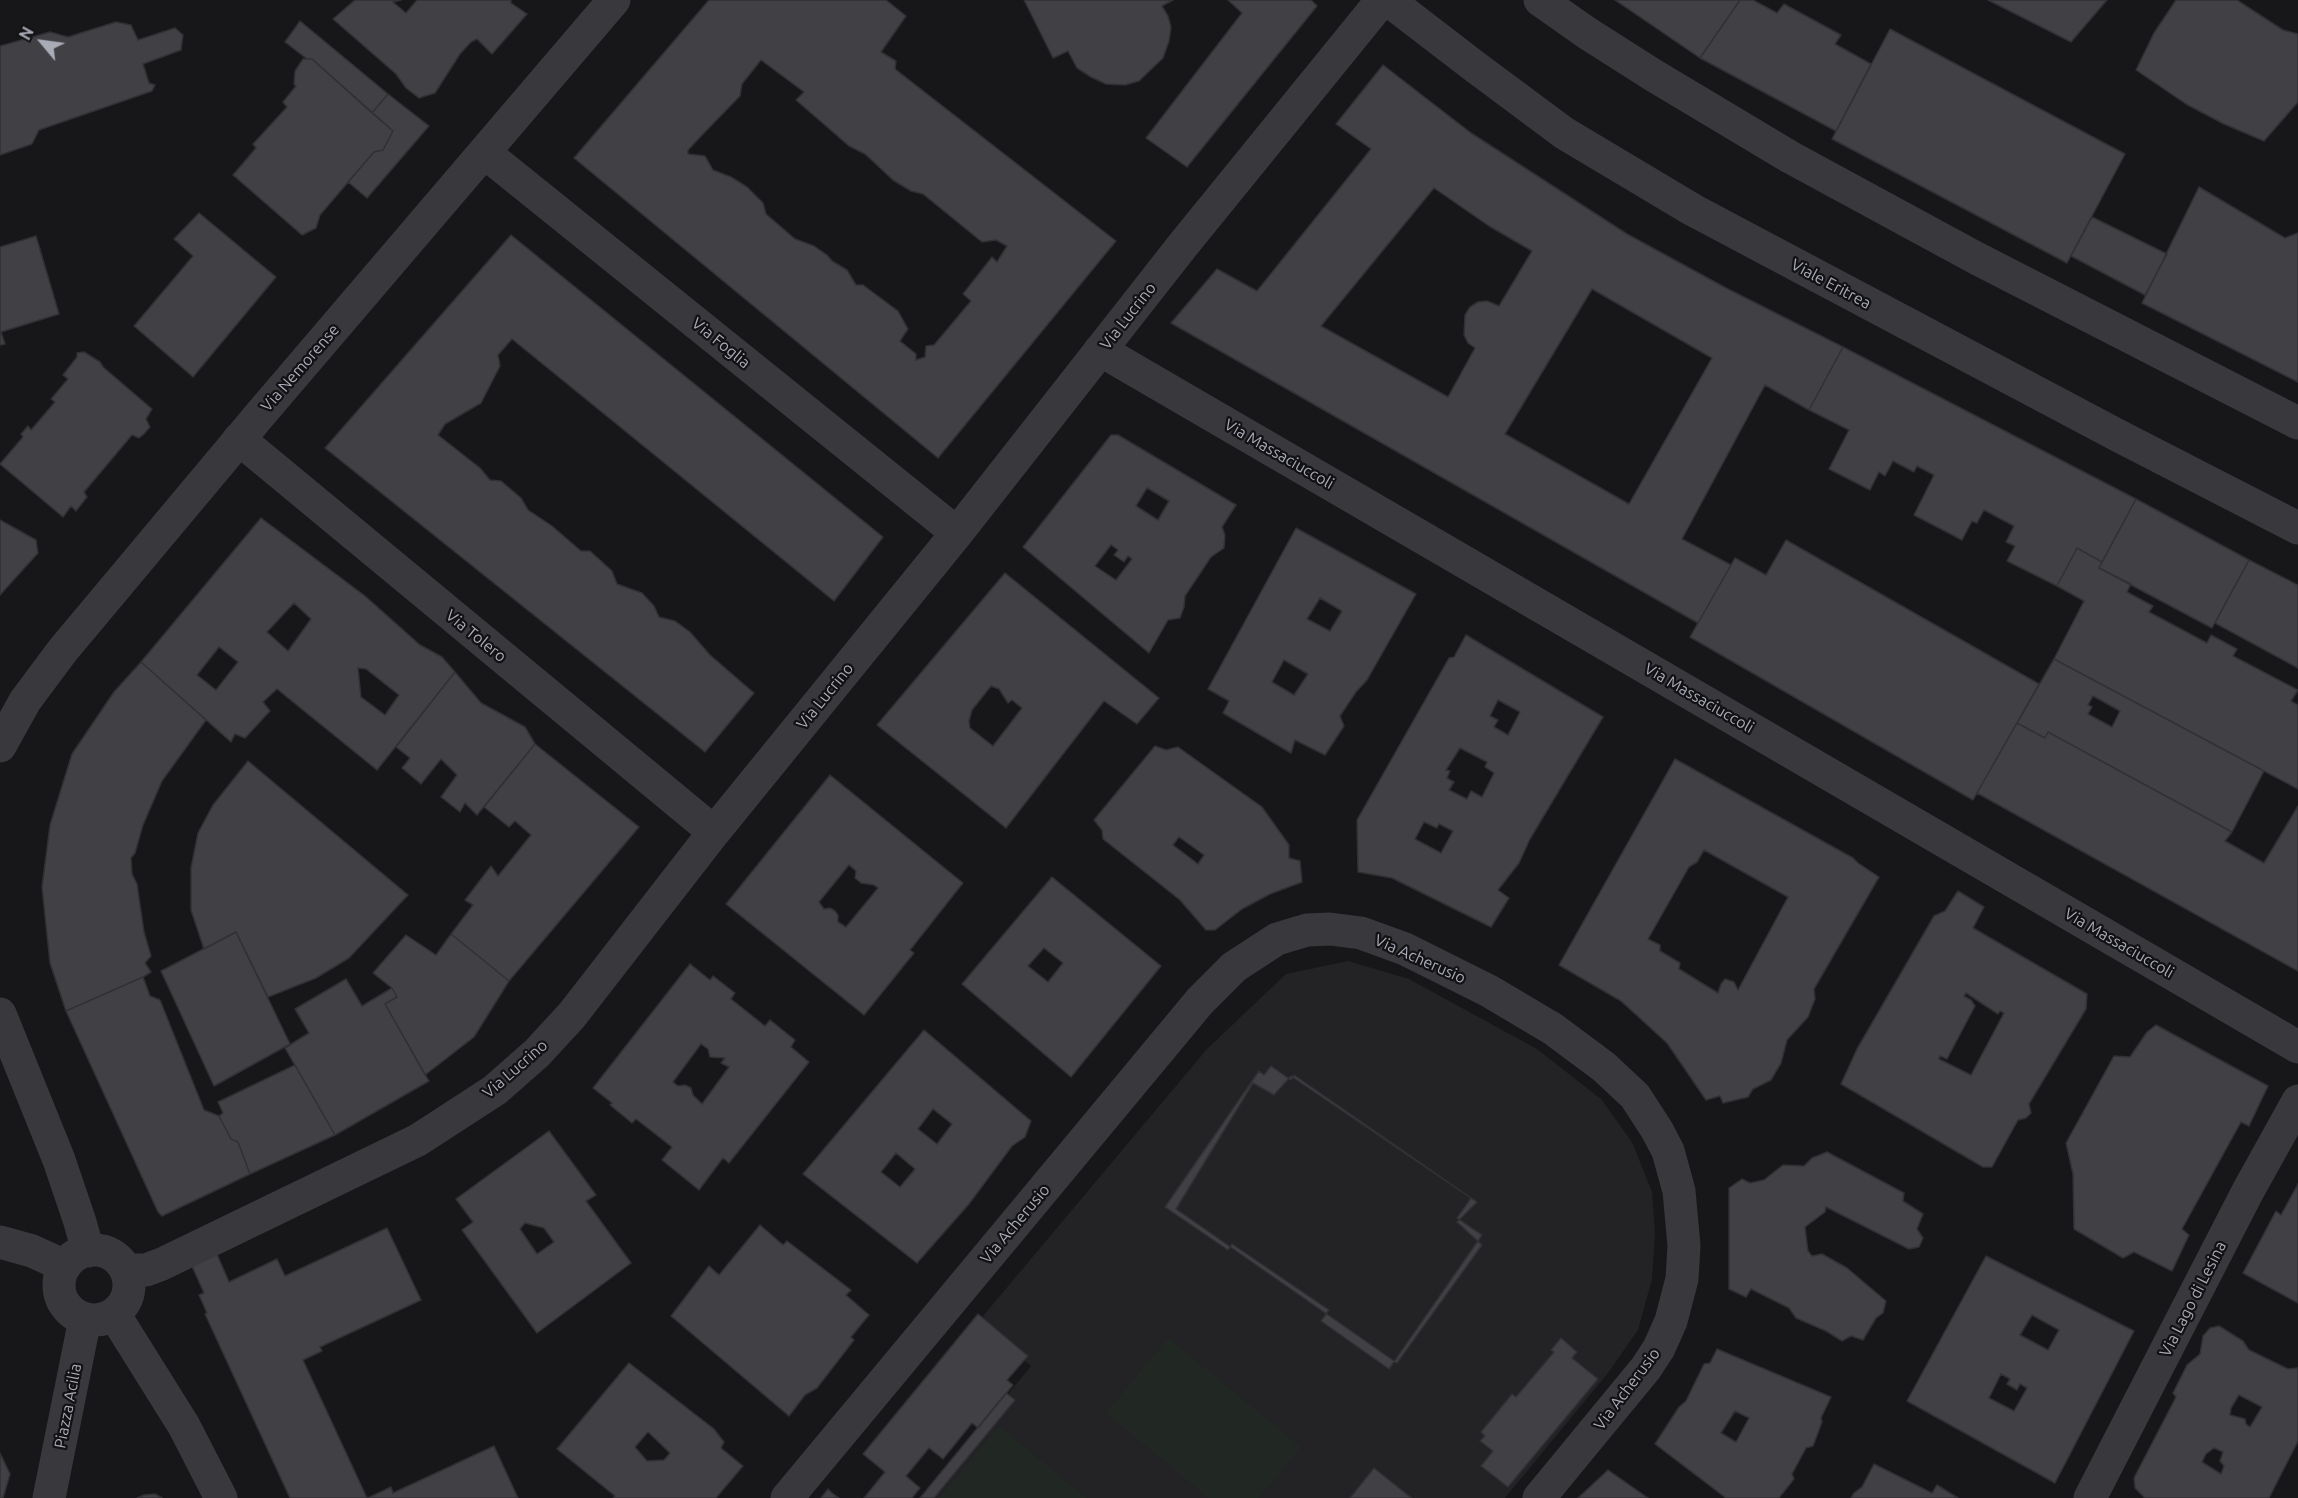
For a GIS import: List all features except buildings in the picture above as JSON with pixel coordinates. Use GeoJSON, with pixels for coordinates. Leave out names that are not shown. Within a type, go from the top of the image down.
{"type":"FeatureCollection","features":[{"type":"Feature","properties":{"kind":"street","name":"Via Nemorense"},"geometry":{"type":"LineString","coordinates":[[0,746],[25,701],[50,666],[239,439],[614,0]]}},
{"type":"Feature","properties":{"kind":"street","name":"Via Lucrino"},"geometry":{"type":"LineString","coordinates":[[126,1270],[146,1270],[162,1264],[418,1140],[495,1090],[537,1053],[572,1015],[714,832],[957,533],[1100,350],[1382,0]]}},
{"type":"Feature","properties":{"kind":"street","name":"Viale Eritrea"},"geometry":{"type":"LineString","coordinates":[[1388,0],[1564,133],[1693,210],[2096,424],[2298,528]]}},
{"type":"Feature","properties":{"kind":"street"},"geometry":{"type":"LineString","coordinates":[[1540,0],[1653,75],[1790,157],[1976,258],[2298,423]]}},
{"type":"Feature","properties":{"kind":"street","name":"Via Foglia"},"geometry":{"type":"LineString","coordinates":[[485,153],[957,533]]}},
{"type":"Feature","properties":{"kind":"street","name":"Via Massaciuccoli"},"geometry":{"type":"LineString","coordinates":[[1100,350],[2298,1047]]}},
{"type":"Feature","properties":{"kind":"street","name":"Via Tolero"},"geometry":{"type":"LineString","coordinates":[[239,439],[714,832]]}},
{"type":"Feature","properties":{"kind":"street","name":"Via Acherusio"},"geometry":{"type":"LineString","coordinates":[[787,1498],[1200,1001],[1234,967],[1277,939],[1307,930],[1330,929],[1361,933],[1415,953],[1489,991],[1553,1029],[1604,1066],[1635,1096],[1668,1151],[1679,1191],[1684,1246],[1682,1279],[1671,1321],[1659,1348],[1646,1368],[1539,1498]]}},
{"type":"Feature","properties":{"kind":"street"},"geometry":{"type":"LineString","coordinates":[[0,1014],[48,1131],[81,1222],[76,1258],[60,1287],[62,1297],[75,1314],[100,1316],[184,1426],[221,1498]]}},
{"type":"Feature","properties":{"kind":"street","name":"Via Lago di Lesina"},"geometry":{"type":"LineString","coordinates":[[2090,1498],[2248,1191],[2298,1101]]}},
{"type":"Feature","properties":{"kind":"street"},"geometry":{"type":"LineString","coordinates":[[0,1242],[32,1251],[76,1258],[99,1250],[120,1260],[126,1270]]}},
{"type":"Feature","properties":{"kind":"street","name":"Piazza Acilia"},"geometry":{"type":"LineString","coordinates":[[50,1495],[100,1316],[127,1299],[129,1279],[126,1270]]}},
{"type":"Feature","properties":{"kind":"shaded area"},"geometry":{"type":"Polygon","coordinates":[[[1348,961],[1409,979],[1537,1049],[1601,1099],[1632,1142],[1652,1192],[1655,1234],[1652,1279],[1638,1330],[1608,1373],[1505,1498],[923,1498],[1031,1366],[978,1322],[1207,1049],[1286,974],[1348,961]]]}},
{"type":"Feature","properties":{"kind":"shaded area"},"geometry":{"type":"Polygon","coordinates":[[[1168,1338],[1301,1447],[1259,1498],[1209,1498],[1106,1413],[1168,1338]]]}},
{"type":"Feature","properties":{"kind":"shaded area"},"geometry":{"type":"Polygon","coordinates":[[[999,1426],[1086,1498],[939,1498],[999,1426]]]}}]}
